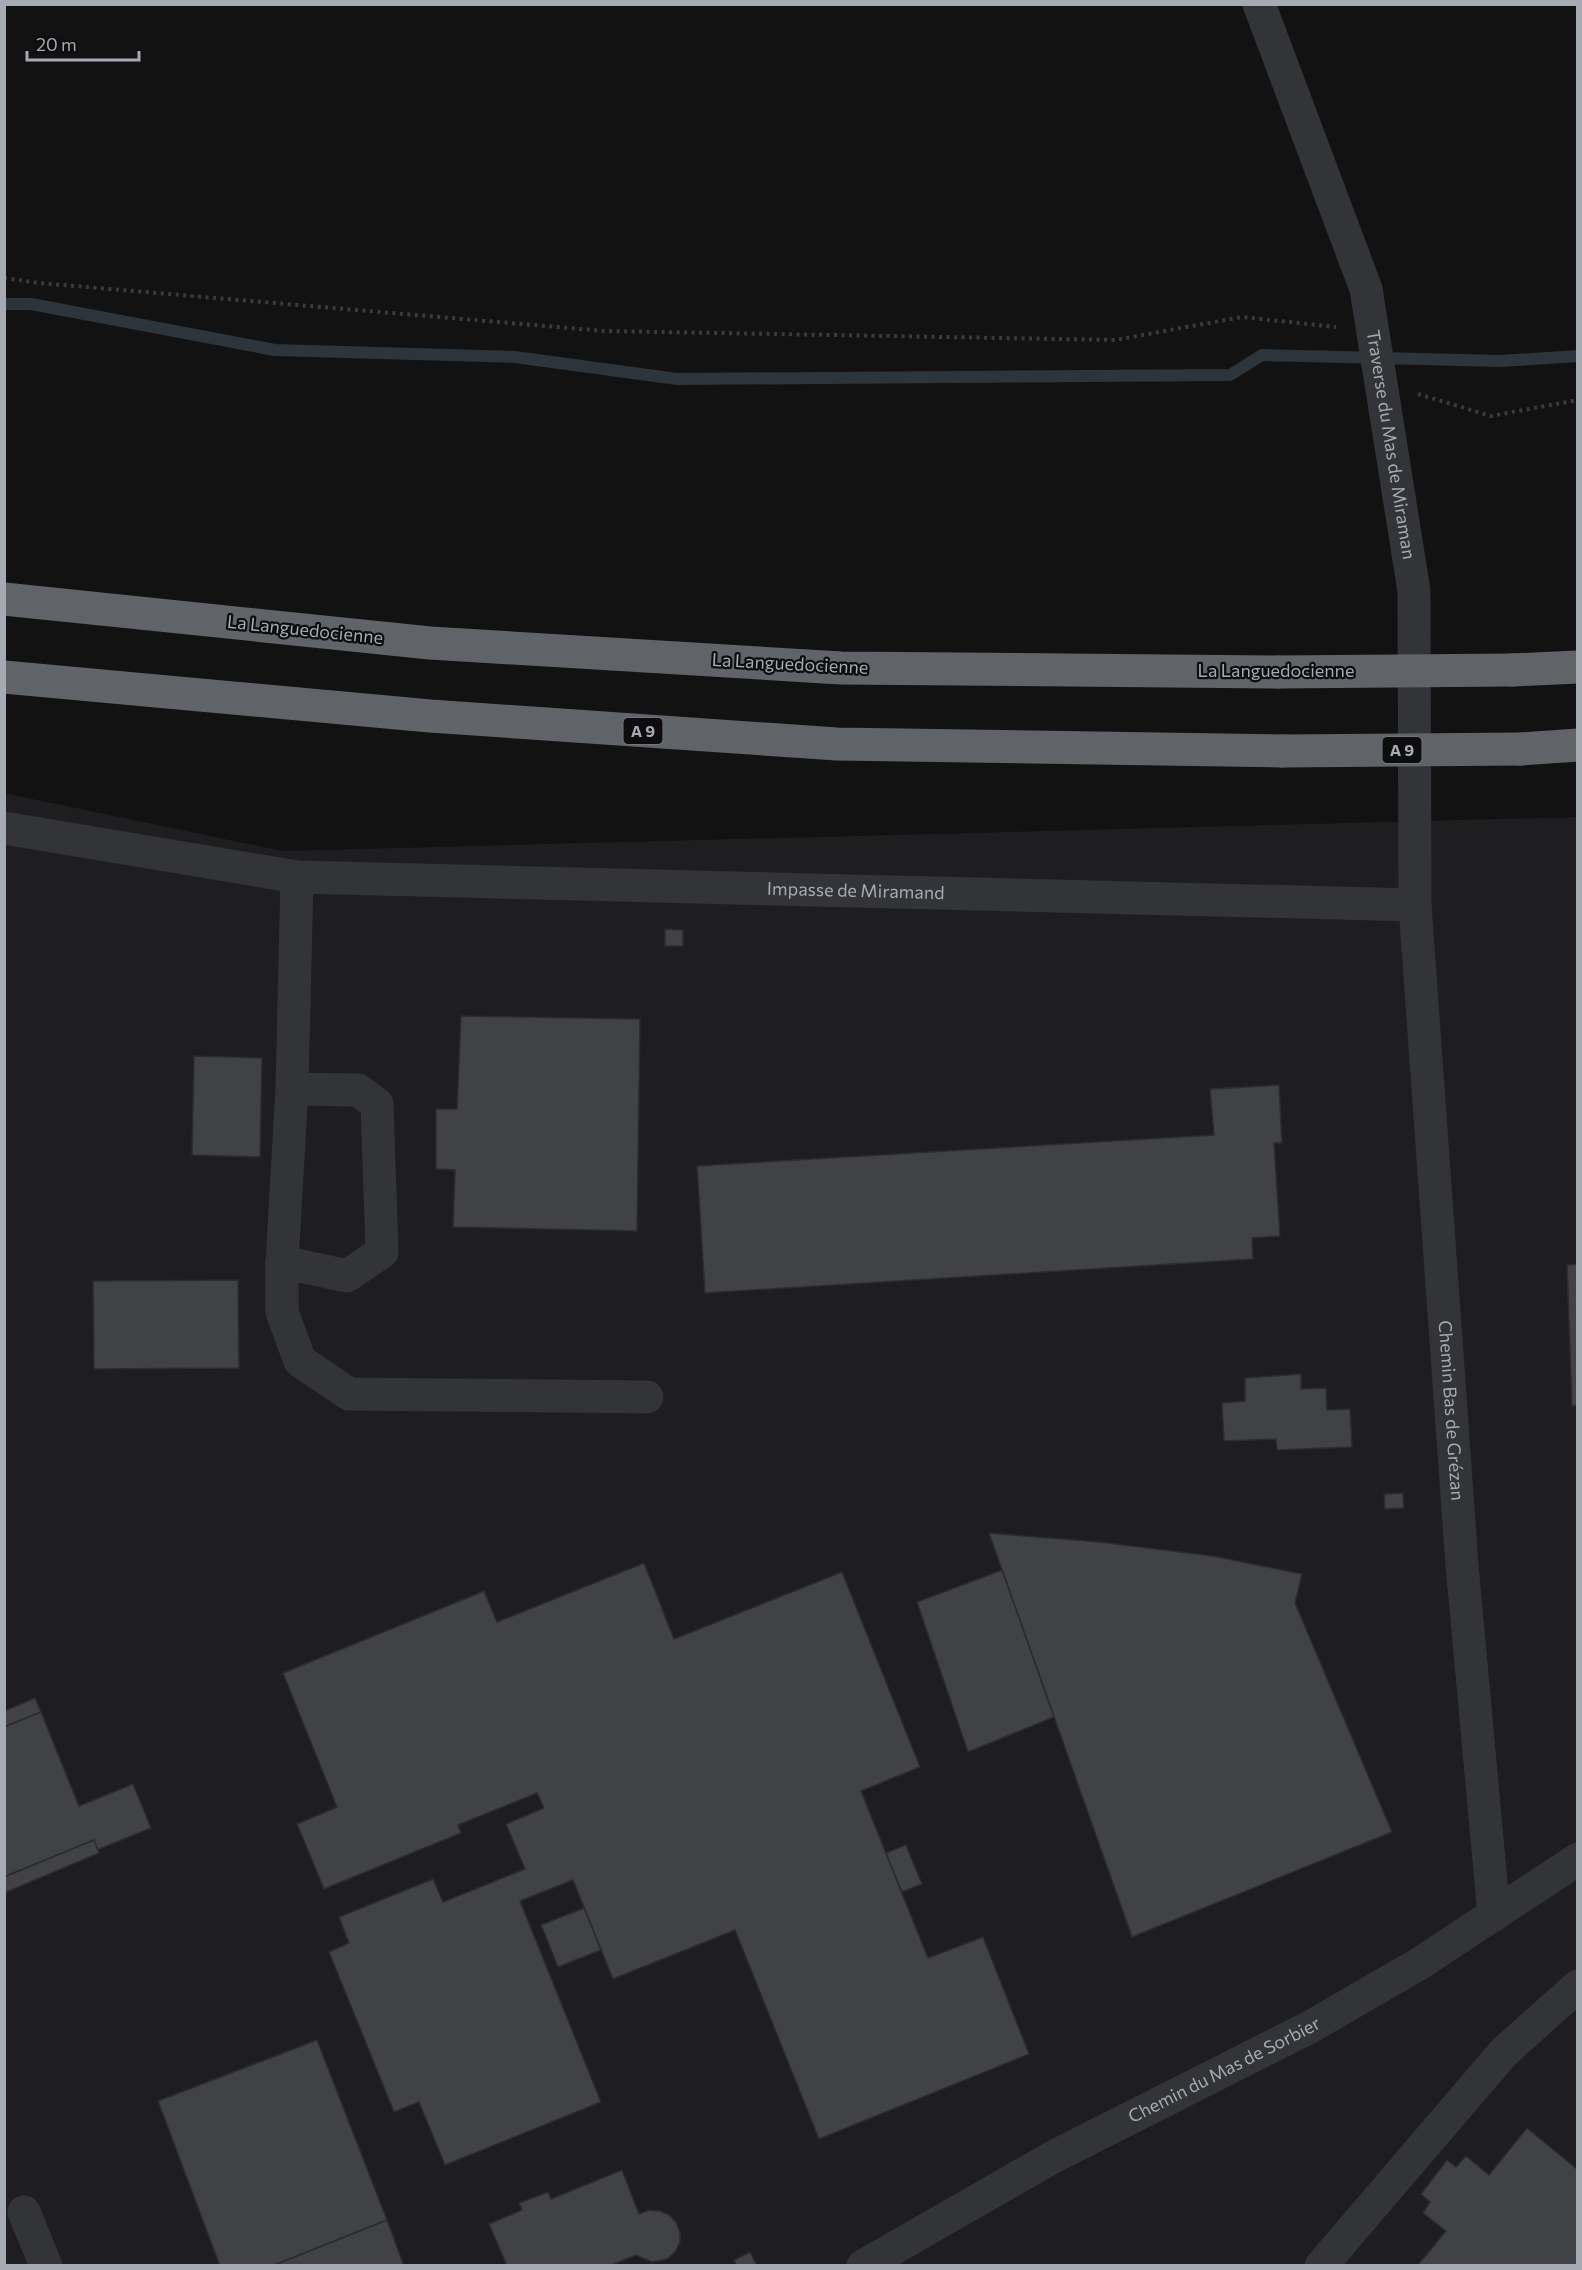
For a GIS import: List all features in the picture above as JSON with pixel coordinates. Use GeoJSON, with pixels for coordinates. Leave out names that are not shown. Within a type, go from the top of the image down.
{"type":"FeatureCollection","features":[{"type":"Feature","properties":{"kind":"highway","name":"La Languedocienne"},"geometry":{"type":"LineString","coordinates":[[4,598],[430,643],[818,666],[1278,672],[1512,670],[1578,667]]}},
{"type":"Feature","properties":{"kind":"highway","name":"A 9"},"geometry":{"type":"LineString","coordinates":[[4,677],[430,716],[837,744],[1283,751],[1521,748],[1578,745]]}},
{"type":"Feature","properties":{"kind":"street","name":"Traverse du Mas de Miraman"},"geometry":{"type":"LineString","coordinates":[[1259,4],[1366,289],[1414,591],[1415,905]]}},
{"type":"Feature","properties":{"kind":"street","name":"Impasse de Miramand"},"geometry":{"type":"LineString","coordinates":[[4,828],[297,877],[1415,905]]}},
{"type":"Feature","properties":{"kind":"street"},"geometry":{"type":"LineString","coordinates":[[297,877],[292,1089],[282,1262],[282,1312],[300,1361],[349,1394],[647,1397]]}},
{"type":"Feature","properties":{"kind":"street","name":"Chemin Bas de Grézan"},"geometry":{"type":"LineString","coordinates":[[1415,905],[1462,1565],[1494,1915]]}},
{"type":"Feature","properties":{"kind":"street"},"geometry":{"type":"LineString","coordinates":[[282,1262],[347,1276],[382,1252],[377,1104],[358,1090],[292,1089]]}},
{"type":"Feature","properties":{"kind":"street","name":"Chemin du Mas de Sorbier"},"geometry":{"type":"LineString","coordinates":[[862,2265],[1053,2157],[1310,2027],[1419,1964],[1578,1859]]}},
{"type":"Feature","properties":{"kind":"street"},"geometry":{"type":"LineString","coordinates":[[1321,2265],[1504,2052],[1578,1986]]}},
{"type":"Feature","properties":{"kind":"street"},"geometry":{"type":"LineString","coordinates":[[24,2212],[46,2265]]}},
{"type":"Feature","properties":{"kind":"path"},"geometry":{"type":"LineString","coordinates":[[4,278],[51,284],[604,331],[1115,340],[1242,317],[1373,330]]}},
{"type":"Feature","properties":{"kind":"path"},"geometry":{"type":"LineString","coordinates":[[1381,384],[1491,416],[1578,400]]}},
{"type":"Feature","properties":{"kind":"shaded area"},"geometry":{"type":"Polygon","coordinates":[[[4,793],[283,851],[1577,817],[1577,2265],[5,2265],[4,793]]]}},
{"type":"Feature","properties":{"kind":"building"},"geometry":{"type":"Polygon","coordinates":[[[665,929],[683,930],[683,946],[665,946],[665,929]]]}},
{"type":"Feature","properties":{"kind":"building"},"geometry":{"type":"Polygon","coordinates":[[[461,1016],[640,1019],[637,1231],[453,1227],[455,1170],[436,1169],[436,1109],[457,1109],[461,1016]]]}},
{"type":"Feature","properties":{"kind":"building"},"geometry":{"type":"Polygon","coordinates":[[[194,1056],[262,1058],[260,1157],[192,1155],[194,1056]]]}},
{"type":"Feature","properties":{"kind":"building"},"geometry":{"type":"Polygon","coordinates":[[[1279,1085],[1282,1143],[1274,1143],[1280,1236],[1252,1238],[1253,1259],[705,1293],[697,1166],[1214,1135],[1210,1089],[1279,1085]]]}},
{"type":"Feature","properties":{"kind":"building"},"geometry":{"type":"Polygon","coordinates":[[[1578,1264],[1578,1405],[1572,1406],[1567,1265],[1578,1264]]]}},
{"type":"Feature","properties":{"kind":"building"},"geometry":{"type":"Polygon","coordinates":[[[238,1280],[239,1368],[94,1369],[93,1281],[238,1280]]]}},
{"type":"Feature","properties":{"kind":"building"},"geometry":{"type":"Polygon","coordinates":[[[1301,1374],[1301,1389],[1326,1388],[1327,1410],[1350,1409],[1352,1447],[1277,1450],[1276,1439],[1224,1441],[1222,1403],[1245,1401],[1245,1378],[1301,1374]]]}},
{"type":"Feature","properties":{"kind":"building"},"geometry":{"type":"Polygon","coordinates":[[[1403,1493],[1404,1508],[1385,1509],[1384,1494],[1403,1493]]]}},
{"type":"Feature","properties":{"kind":"building"},"geometry":{"type":"Polygon","coordinates":[[[989,1533],[1099,1542],[1213,1556],[1302,1574],[1295,1603],[1392,1832],[1132,1937],[989,1533]]]}},
{"type":"Feature","properties":{"kind":"building"},"geometry":{"type":"Polygon","coordinates":[[[644,1563],[674,1639],[842,1572],[920,1767],[861,1791],[928,1958],[983,1937],[1029,2054],[819,2139],[735,1930],[613,1979],[573,1880],[520,1901],[601,2102],[445,2165],[419,2102],[394,2112],[329,1952],[349,1943],[339,1917],[433,1879],[443,1902],[525,1869],[506,1824],[544,1808],[537,1793],[458,1825],[461,1833],[324,1889],[297,1824],[337,1807],[283,1673],[484,1591],[497,1622],[644,1563]]]}},
{"type":"Feature","properties":{"kind":"building"},"geometry":{"type":"Polygon","coordinates":[[[1002,1570],[1054,1717],[968,1752],[917,1602],[1002,1570]]]}},
{"type":"Feature","properties":{"kind":"building"},"geometry":{"type":"Polygon","coordinates":[[[35,1698],[41,1712],[4,1727],[4,1711],[35,1698]]]}},
{"type":"Feature","properties":{"kind":"building"},"geometry":{"type":"Polygon","coordinates":[[[41,1712],[79,1806],[133,1784],[151,1828],[97,1850],[94,1840],[4,1877],[4,1727],[41,1712]]]}},
{"type":"Feature","properties":{"kind":"building"},"geometry":{"type":"Polygon","coordinates":[[[94,1840],[99,1853],[4,1893],[4,1877],[94,1840]]]}},
{"type":"Feature","properties":{"kind":"building"},"geometry":{"type":"Polygon","coordinates":[[[906,1845],[922,1884],[902,1892],[886,1853],[906,1845]]]}},
{"type":"Feature","properties":{"kind":"building"},"geometry":{"type":"Polygon","coordinates":[[[584,1908],[601,1950],[558,1967],[541,1925],[584,1908]]]}},
{"type":"Feature","properties":{"kind":"building"},"geometry":{"type":"Polygon","coordinates":[[[317,2040],[387,2220],[272,2266],[220,2266],[158,2101],[317,2040]]]}},
{"type":"Feature","properties":{"kind":"building"},"geometry":{"type":"Polygon","coordinates":[[[1527,2128],[1578,2170],[1578,2266],[1417,2266],[1446,2231],[1423,2213],[1430,2202],[1421,2194],[1447,2160],[1456,2167],[1466,2156],[1489,2175],[1527,2128]]]}},
{"type":"Feature","properties":{"kind":"building"},"geometry":{"type":"Polygon","coordinates":[[[622,2170],[639,2214],[649,2210],[660,2211],[669,2215],[676,2222],[680,2232],[680,2242],[675,2252],[667,2259],[652,2262],[636,2255],[609,2266],[507,2266],[489,2224],[522,2210],[519,2203],[548,2192],[551,2199],[622,2170]]]}},
{"type":"Feature","properties":{"kind":"building"},"geometry":{"type":"Polygon","coordinates":[[[387,2220],[404,2266],[272,2266],[387,2220]]]}},
{"type":"Feature","properties":{"kind":"building"},"geometry":{"type":"Polygon","coordinates":[[[750,2252],[757,2266],[737,2266],[734,2260],[750,2252]]]}},
{"type":"Feature","properties":{"kind":"waterway"},"geometry":{"type":"LineString","coordinates":[[4,304],[31,304],[275,350],[515,357],[677,379],[1230,375],[1262,355],[1501,361],[1578,356]]}}]}
